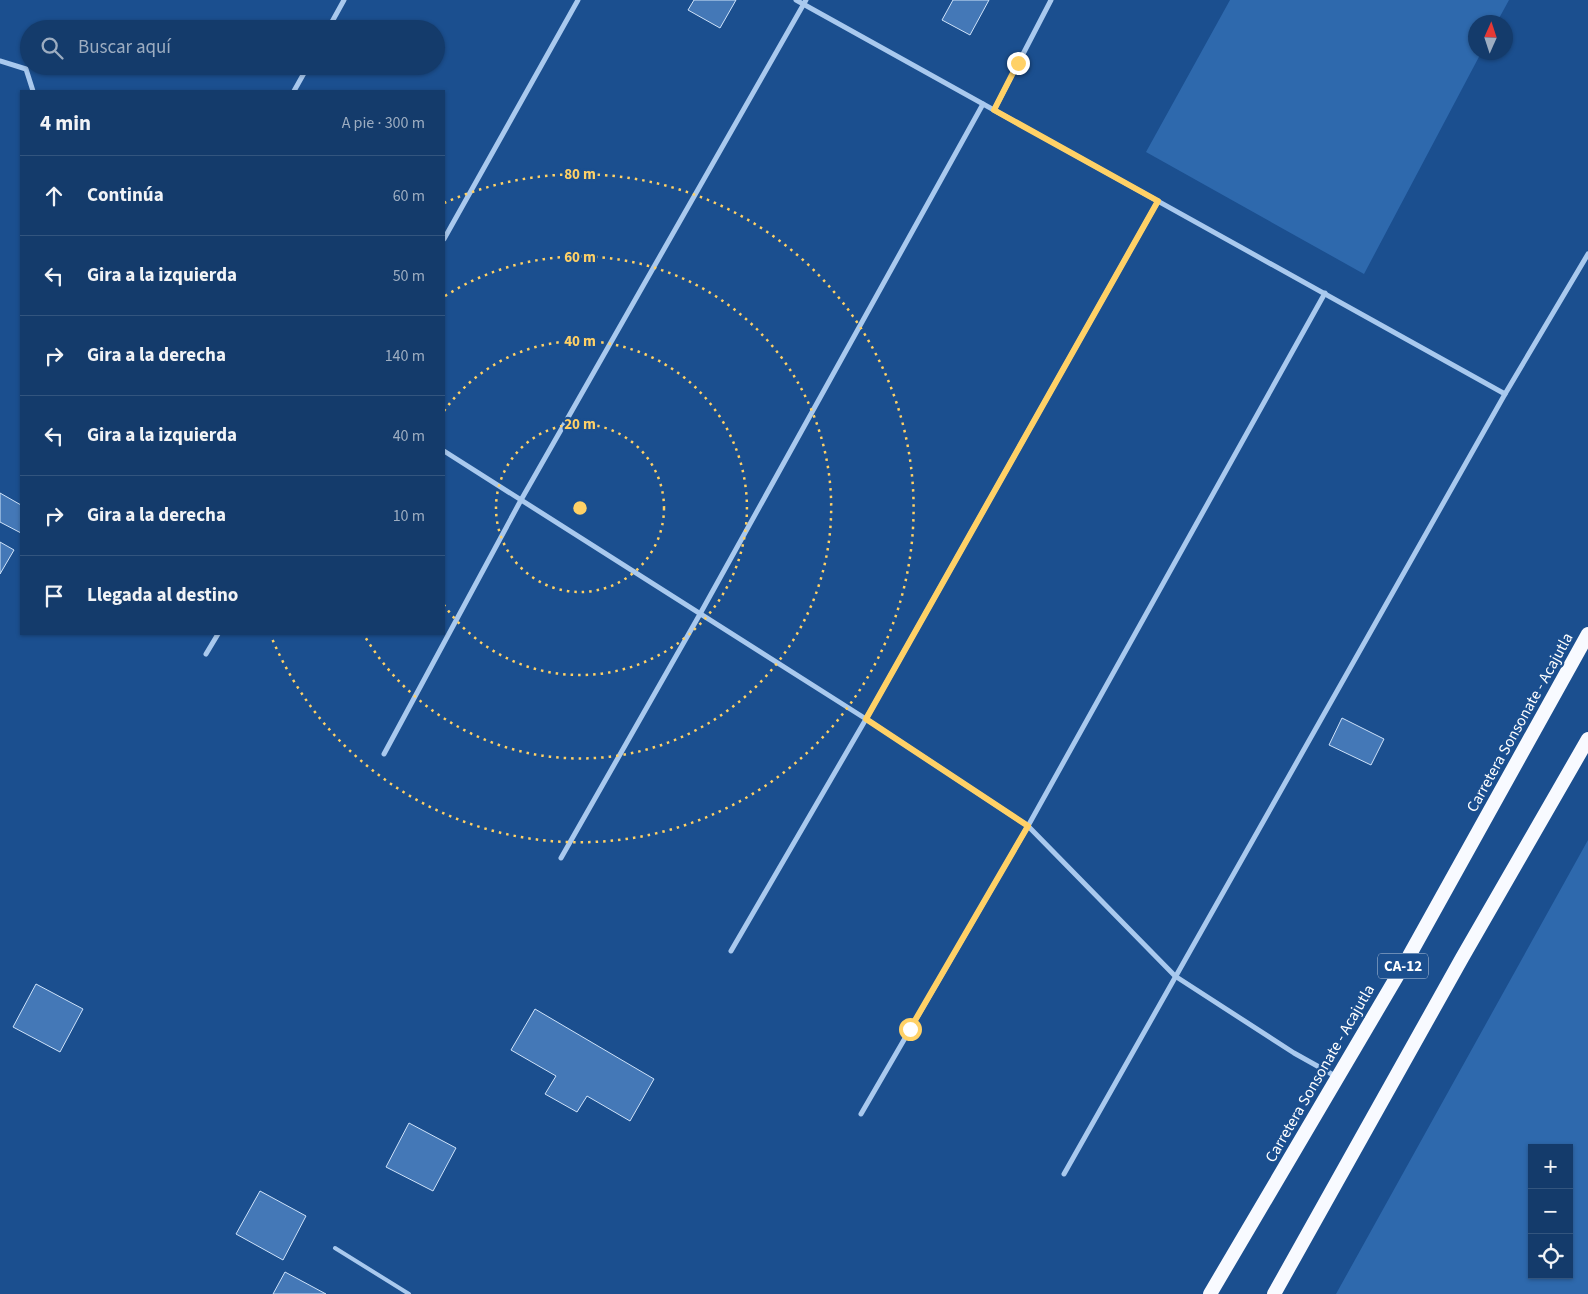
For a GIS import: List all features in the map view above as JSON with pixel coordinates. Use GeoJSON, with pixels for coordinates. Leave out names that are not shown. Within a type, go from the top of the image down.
{"type":"FeatureCollection","features":[{"type":"Feature","properties":{"kind":"highway","name":"Carretera Sonsonate - Acajutla"},"geometry":{"type":"LineString","coordinates":[[1210,1294],[1409,956],[1588,634]]}},
{"type":"Feature","properties":{"kind":"highway","name":"CA-12"},"geometry":{"type":"LineString","coordinates":[[1274,1294],[1588,740]]}},
{"type":"Feature","properties":{"kind":"street"},"geometry":{"type":"LineString","coordinates":[[333,20],[344,0]]}},
{"type":"Feature","properties":{"kind":"street"},"geometry":{"type":"LineString","coordinates":[[445,237],[578,0]]}},
{"type":"Feature","properties":{"kind":"street"},"geometry":{"type":"LineString","coordinates":[[796,0],[805,2],[983,104],[1505,394]]}},
{"type":"Feature","properties":{"kind":"street"},"geometry":{"type":"LineString","coordinates":[[994,110],[1051,0]]}},
{"type":"Feature","properties":{"kind":"street"},"geometry":{"type":"LineString","coordinates":[[384,754],[521,500],[805,2]]}},
{"type":"Feature","properties":{"kind":"street"},"geometry":{"type":"LineString","coordinates":[[0,61],[20,67]]}},
{"type":"Feature","properties":{"kind":"street"},"geometry":{"type":"LineString","coordinates":[[28,75],[33,90]]}},
{"type":"Feature","properties":{"kind":"street"},"geometry":{"type":"LineString","coordinates":[[295,90],[303,75]]}},
{"type":"Feature","properties":{"kind":"street"},"geometry":{"type":"LineString","coordinates":[[562,858],[700,614],[983,104]]}},
{"type":"Feature","properties":{"kind":"street"},"geometry":{"type":"LineString","coordinates":[[731,952],[866,719],[1158,201]]}},
{"type":"Feature","properties":{"kind":"street"},"geometry":{"type":"LineString","coordinates":[[1064,1174],[1505,394],[1588,254]]}},
{"type":"Feature","properties":{"kind":"street"},"geometry":{"type":"LineString","coordinates":[[861,1114],[1028,826],[1325,293]]}},
{"type":"Feature","properties":{"kind":"street"},"geometry":{"type":"LineString","coordinates":[[445,452],[866,719],[1028,826],[1175,976],[1294,1053],[1338,1077]]}},
{"type":"Feature","properties":{"kind":"street"},"geometry":{"type":"LineString","coordinates":[[206,654],[217,635]]}},
{"type":"Feature","properties":{"kind":"lane"},"geometry":{"type":"LineString","coordinates":[[335,1248],[409,1294]]}},
{"type":"Feature","properties":{"kind":"shaded area"},"geometry":{"type":"Polygon","coordinates":[[[1230,0],[1509,0],[1501,15],[1468,15],[1468,60],[1477,60],[1364,274],[1146,152],[1230,0]]]}},
{"type":"Feature","properties":{"kind":"shaded area"},"geometry":{"type":"Polygon","coordinates":[[[1588,840],[1588,1294],[1336,1294],[1588,840]]]}},
{"type":"Feature","properties":{"kind":"building"},"geometry":{"type":"Polygon","coordinates":[[[694,0],[736,0],[720,28],[688,10],[694,0]]]}},
{"type":"Feature","properties":{"kind":"building"},"geometry":{"type":"Polygon","coordinates":[[[953,0],[989,0],[970,35],[942,20],[953,0]]]}},
{"type":"Feature","properties":{"kind":"building"},"geometry":{"type":"Polygon","coordinates":[[[0,493],[20,504],[20,532],[0,522],[0,493]]]}},
{"type":"Feature","properties":{"kind":"building"},"geometry":{"type":"Polygon","coordinates":[[[0,542],[14,550],[0,574],[0,542]]]}},
{"type":"Feature","properties":{"kind":"building"},"geometry":{"type":"Polygon","coordinates":[[[1342,718],[1384,739],[1371,765],[1329,745],[1342,718]]]}},
{"type":"Feature","properties":{"kind":"building"},"geometry":{"type":"Polygon","coordinates":[[[36,984],[83,1009],[60,1052],[13,1027],[36,984]]]}},
{"type":"Feature","properties":{"kind":"building"},"geometry":{"type":"Polygon","coordinates":[[[535,1009],[654,1079],[630,1121],[587,1096],[577,1112],[545,1094],[556,1076],[511,1050],[535,1009]]]}},
{"type":"Feature","properties":{"kind":"building"},"geometry":{"type":"Polygon","coordinates":[[[409,1123],[456,1148],[433,1191],[386,1167],[409,1123]]]}},
{"type":"Feature","properties":{"kind":"building"},"geometry":{"type":"Polygon","coordinates":[[[260,1191],[306,1216],[283,1260],[236,1234],[260,1191]]]}},
{"type":"Feature","properties":{"kind":"building"},"geometry":{"type":"Polygon","coordinates":[[[285,1272],[326,1294],[273,1294],[285,1272]]]}},
{"type":"Feature","properties":{"kind":"route"},"geometry":{"type":"LineString","coordinates":[[910,1029],[1028,826],[866,719],[1158,201],[994,110],[1018,63]]}}]}
